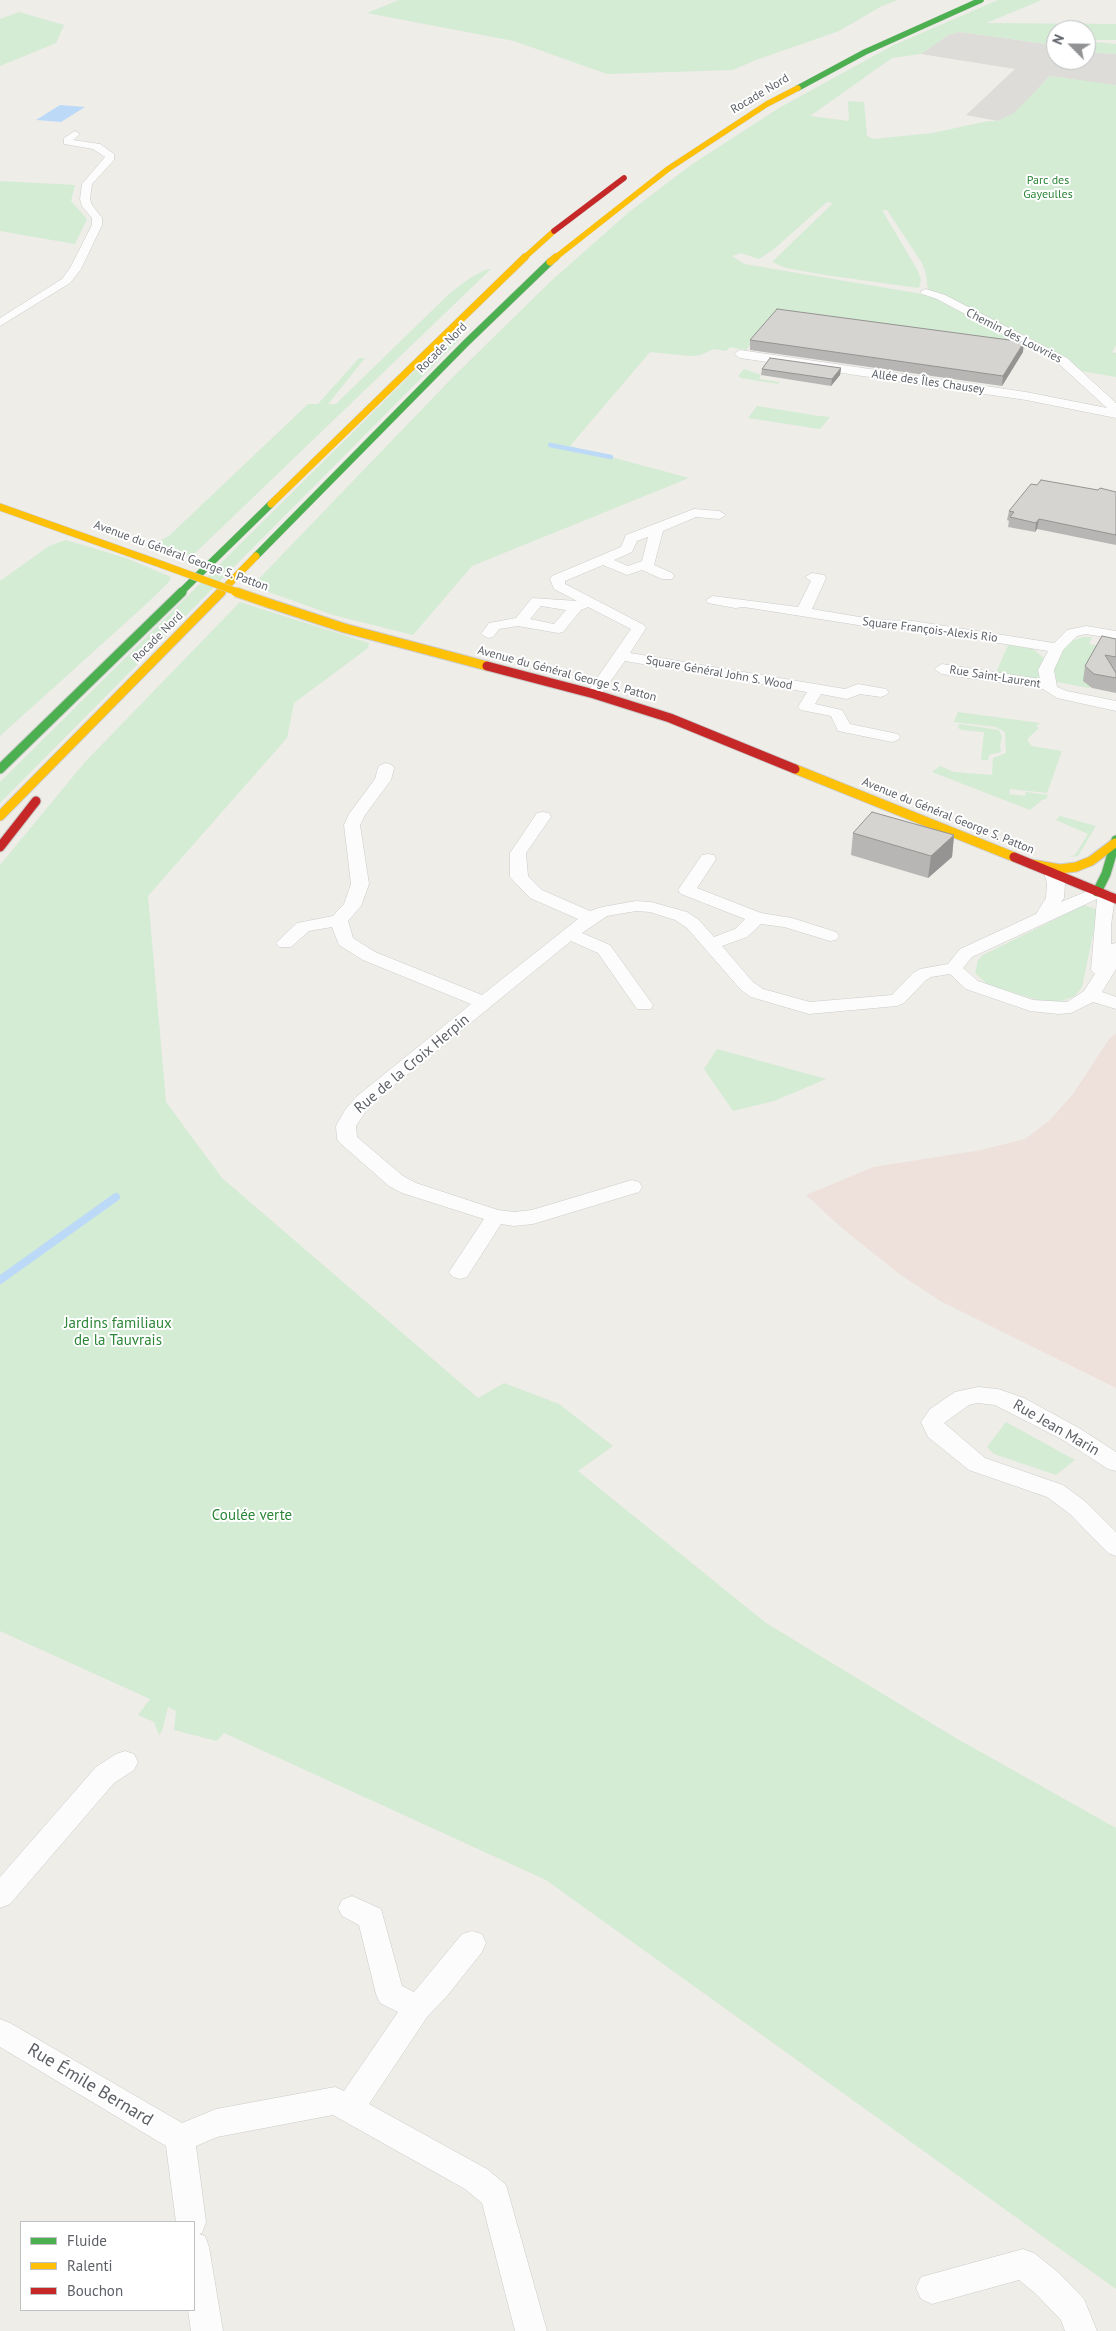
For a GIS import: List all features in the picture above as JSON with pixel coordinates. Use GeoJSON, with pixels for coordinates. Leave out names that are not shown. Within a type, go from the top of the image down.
{"type":"FeatureCollection","features":[{"type":"Feature","properties":{"kind":"main road","name":"Rocade Nord"},"geometry":{"type":"LineString","coordinates":[[0,816],[528,283],[584,233],[642,187],[719,134],[790,91],[887,41],[981,0]]}},
{"type":"Feature","properties":{"kind":"main road","name":"Rocade Nord"},"geometry":{"type":"LineString","coordinates":[[0,769],[499,280],[557,230],[635,170]]}},
{"type":"Feature","properties":{"kind":"main road","name":"Avenue du Général George S. Patton"},"geometry":{"type":"LineString","coordinates":[[0,507],[268,603],[361,633],[594,694],[670,718],[732,741],[1106,896]]}},
{"type":"Feature","properties":{"kind":"main road"},"geometry":{"type":"LineString","coordinates":[[54,778],[243,570]]}},
{"type":"Feature","properties":{"kind":"main road"},"geometry":{"type":"LineString","coordinates":[[0,753],[169,603]]}},
{"type":"Feature","properties":{"kind":"main road"},"geometry":{"type":"LineString","coordinates":[[0,847],[42,792]]}},
{"type":"Feature","properties":{"kind":"main road"},"geometry":{"type":"LineString","coordinates":[[1031,864],[1060,869],[1076,868],[1091,861],[1116,841]]}},
{"type":"Feature","properties":{"kind":"main road"},"geometry":{"type":"LineString","coordinates":[[1106,896],[1103,883],[1116,841]]}},
{"type":"Feature","properties":{"kind":"street"},"geometry":{"type":"LineString","coordinates":[[0,322],[66,281],[75,269],[97,225],[97,218],[87,206],[85,199],[87,184],[110,158],[109,154],[96,146],[67,142],[75,134]]}},
{"type":"Feature","properties":{"kind":"street","name":"Chemin des Louvries"},"geometry":{"type":"LineString","coordinates":[[926,292],[1063,361],[1116,412]]}},
{"type":"Feature","properties":{"kind":"street","name":"Allée des Îles Chausey"},"geometry":{"type":"LineString","coordinates":[[740,354],[1033,397],[1116,412]]}},
{"type":"Feature","properties":{"kind":"street","name":"Square Général John S. Wood"},"geometry":{"type":"LineString","coordinates":[[594,694],[640,628],[583,604],[559,586],[557,579],[627,548],[631,538],[694,513],[719,515]]}},
{"type":"Feature","properties":{"kind":"street"},"geometry":{"type":"LineString","coordinates":[[602,559],[627,572],[648,563],[656,531],[650,531]]}},
{"type":"Feature","properties":{"kind":"street"},"geometry":{"type":"LineString","coordinates":[[643,565],[667,576]]}},
{"type":"Feature","properties":{"kind":"street"},"geometry":{"type":"LineString","coordinates":[[803,613],[819,578],[812,577]]}},
{"type":"Feature","properties":{"kind":"street","name":"Square François-Alexis Rio"},"geometry":{"type":"LineString","coordinates":[[713,600],[752,604],[877,624],[939,629],[1056,648]]}},
{"type":"Feature","properties":{"kind":"street","name":"Square Général John S. Wood"},"geometry":{"type":"LineString","coordinates":[[521,621],[537,601],[583,604]]}},
{"type":"Feature","properties":{"kind":"street"},"geometry":{"type":"LineString","coordinates":[[488,634],[494,626],[521,621],[558,629],[583,604]]}},
{"type":"Feature","properties":{"kind":"street"},"geometry":{"type":"LineString","coordinates":[[1048,685],[1046,670],[1056,648],[1072,633],[1086,630],[1116,635]]}},
{"type":"Feature","properties":{"kind":"street","name":"Square Général John S. Wood"},"geometry":{"type":"LineString","coordinates":[[621,656],[847,694],[858,689],[880,692]]}},
{"type":"Feature","properties":{"kind":"street","name":"Rue Saint-Laurent"},"geometry":{"type":"LineString","coordinates":[[942,669],[1048,685],[1052,690],[1062,695],[1116,706]]}},
{"type":"Feature","properties":{"kind":"street","name":"Square Général John S. Wood"},"geometry":{"type":"LineString","coordinates":[[816,689],[806,707],[837,713]]}},
{"type":"Feature","properties":{"kind":"street"},"geometry":{"type":"LineString","coordinates":[[847,694],[837,713],[844,728],[892,737]]}},
{"type":"Feature","properties":{"kind":"street"},"geometry":{"type":"LineString","coordinates":[[285,943],[303,927],[340,920],[352,906],[360,884],[352,825],[357,814],[383,780],[386,768]]}},
{"type":"Feature","properties":{"kind":"street"},"geometry":{"type":"LineString","coordinates":[[544,817],[518,853],[519,877],[536,894],[590,918]]}},
{"type":"Feature","properties":{"kind":"street"},"geometry":{"type":"LineString","coordinates":[[708,859],[687,890],[757,918],[786,922],[830,936]]}},
{"type":"Feature","properties":{"kind":"street"},"geometry":{"type":"LineString","coordinates":[[1043,917],[1055,898],[1056,883],[1053,873]]}},
{"type":"Feature","properties":{"kind":"street"},"geometry":{"type":"LineString","coordinates":[[1110,943],[1102,925],[1106,896],[1043,917],[966,953],[954,968],[962,978],[972,985],[1012,999],[1045,1008],[1071,1007],[1095,987],[1106,971],[1110,943],[1116,922]]}},
{"type":"Feature","properties":{"kind":"street","name":"Rue de la Croix Herpin"},"geometry":{"type":"LineString","coordinates":[[632,1187],[533,1217],[514,1219],[496,1216],[409,1188],[396,1181],[347,1139],[346,1126],[352,1114],[363,1101],[569,934],[590,918],[624,907],[651,908],[681,916],[693,924],[712,944],[747,986],[757,993],[809,1008],[890,1002],[898,998],[919,977],[926,973],[954,968]]}},
{"type":"Feature","properties":{"kind":"street"},"geometry":{"type":"LineString","coordinates":[[712,944],[741,933],[757,918]]}},
{"type":"Feature","properties":{"kind":"street","name":"Rue de la Croix Herpin"},"geometry":{"type":"LineString","coordinates":[[340,920],[345,942],[369,956],[485,1003]]}},
{"type":"Feature","properties":{"kind":"street"},"geometry":{"type":"LineString","coordinates":[[569,934],[604,949],[644,1005]]}},
{"type":"Feature","properties":{"kind":"street"},"geometry":{"type":"LineString","coordinates":[[1095,987],[1116,1004]]}},
{"type":"Feature","properties":{"kind":"street"},"geometry":{"type":"LineString","coordinates":[[460,1272],[496,1216]]}},
{"type":"Feature","properties":{"kind":"street","name":"Rue Jean Marin"},"geometry":{"type":"LineString","coordinates":[[1116,1463],[1071,1434],[1016,1404],[998,1397],[978,1395],[963,1398],[938,1415],[932,1422],[936,1431],[977,1464],[1055,1491],[1078,1508],[1116,1547]]}},
{"type":"Feature","properties":{"kind":"street"},"geometry":{"type":"LineString","coordinates":[[0,1896],[105,1775],[125,1762]]}},
{"type":"Feature","properties":{"kind":"street"},"geometry":{"type":"LineString","coordinates":[[352,1908],[371,1918],[390,1994],[417,2008]]}},
{"type":"Feature","properties":{"kind":"street"},"geometry":{"type":"LineString","coordinates":[[349,2109],[417,2008],[437,1987],[472,1943]]}},
{"type":"Feature","properties":{"kind":"street","name":"Rue Émile Bernard"},"geometry":{"type":"LineString","coordinates":[[0,2032],[180,2138]]}},
{"type":"Feature","properties":{"kind":"street"},"geometry":{"type":"LineString","coordinates":[[191,2221],[180,2138],[216,2123],[336,2101],[476,2180],[495,2195],[531,2331]]}},
{"type":"Feature","properties":{"kind":"street"},"geometry":{"type":"LineString","coordinates":[[195,2253],[208,2331]]}},
{"type":"Feature","properties":{"kind":"street"},"geometry":{"type":"LineString","coordinates":[[932,2288],[1023,2264],[1047,2283],[1072,2310],[1081,2331]]}},
{"type":"Feature","properties":{"kind":"shaded area"},"geometry":{"type":"Polygon","coordinates":[[[960,32],[1046,44],[1046,70],[1096,70],[1096,53],[1116,54],[1116,86],[1050,76],[1014,114],[998,121],[966,115],[1015,69],[921,54],[948,35],[960,32]]]}},
{"type":"Feature","properties":{"kind":"shaded area"},"geometry":{"type":"Polygon","coordinates":[[[1116,1033],[1116,1388],[942,1302],[902,1276],[844,1230],[806,1195],[873,1167],[981,1150],[1025,1139],[1049,1121],[1073,1094],[1109,1039],[1116,1033]]]}},
{"type":"Feature","properties":{"kind":"green space"},"geometry":{"type":"Polygon","coordinates":[[[399,0],[898,0],[882,6],[839,31],[733,70],[607,74],[514,41],[367,13],[399,0]]]}},
{"type":"Feature","properties":{"kind":"green space","name":"Parc des Gayeulles"},"geometry":{"type":"Polygon","coordinates":[[[998,0],[1042,0],[986,23],[1046,23],[1046,44],[960,32],[948,35],[921,54],[892,58],[810,116],[849,121],[848,101],[864,102],[867,136],[873,139],[933,133],[988,121],[998,121],[1014,113],[1050,76],[1116,85],[1116,345],[1112,352],[1116,353],[1116,377],[1081,371],[928,291],[926,274],[922,263],[887,210],[882,210],[918,271],[921,280],[919,288],[825,275],[786,268],[772,262],[833,203],[827,202],[774,249],[759,259],[741,253],[732,256],[744,264],[928,295],[1035,350],[777,315],[746,350],[730,347],[726,351],[714,349],[700,355],[690,356],[650,352],[570,446],[689,478],[472,566],[413,635],[333,615],[252,586],[453,377],[551,281],[629,212],[691,165],[779,108],[892,46],[998,0]]]}},
{"type":"Feature","properties":{"kind":"green space"},"geometry":{"type":"Polygon","coordinates":[[[19,12],[64,25],[56,43],[0,66],[0,19],[19,12]]]}},
{"type":"Feature","properties":{"kind":"green space"},"geometry":{"type":"Polygon","coordinates":[[[1096,24],[1116,24],[1116,40],[1096,40],[1096,24]]]}},
{"type":"Feature","properties":{"kind":"green space"},"geometry":{"type":"Polygon","coordinates":[[[1096,42],[1116,44],[1116,54],[1096,53],[1096,42]]]}},
{"type":"Feature","properties":{"kind":"green space"},"geometry":{"type":"Polygon","coordinates":[[[0,181],[75,185],[71,201],[87,219],[75,244],[0,231],[0,181]]]}},
{"type":"Feature","properties":{"kind":"green space"},"geometry":{"type":"Polygon","coordinates":[[[491,269],[191,557],[186,556],[182,558],[155,552],[152,546],[170,535],[308,404],[318,404],[359,358],[365,358],[328,404],[336,404],[450,293],[470,278],[491,269]]]}},
{"type":"Feature","properties":{"kind":"green space"},"geometry":{"type":"Polygon","coordinates":[[[449,337],[461,338],[0,803],[0,782],[449,337]]]}},
{"type":"Feature","properties":{"kind":"green space"},"geometry":{"type":"Polygon","coordinates":[[[744,369],[761,375],[759,379],[780,382],[778,384],[741,378],[738,376],[744,369]]]}},
{"type":"Feature","properties":{"kind":"green space"},"geometry":{"type":"Polygon","coordinates":[[[757,406],[830,417],[820,429],[748,418],[757,406]]]}},
{"type":"Feature","properties":{"kind":"green space"},"geometry":{"type":"Polygon","coordinates":[[[66,540],[126,558],[171,577],[169,582],[143,607],[0,736],[0,581],[49,546],[66,540]]]}},
{"type":"Feature","properties":{"kind":"green space","name":"Coulée verte"},"geometry":{"type":"Polygon","coordinates":[[[240,602],[369,643],[368,648],[294,703],[287,738],[148,896],[166,1102],[222,1178],[478,1398],[504,1383],[559,1404],[613,1446],[578,1471],[766,1623],[954,1737],[1116,1828],[1116,2289],[546,1880],[224,1733],[217,1741],[174,1730],[176,1711],[168,1707],[162,1731],[159,1735],[154,1722],[138,1715],[150,1699],[0,1631],[0,865],[85,762],[240,602]]]}},
{"type":"Feature","properties":{"kind":"green space"},"geometry":{"type":"Polygon","coordinates":[[[1083,637],[1092,637],[1089,644],[1112,648],[1089,688],[1057,682],[1054,669],[1067,643],[1083,637]]]}},
{"type":"Feature","properties":{"kind":"green space"},"geometry":{"type":"Polygon","coordinates":[[[1008,645],[1033,649],[1046,660],[1038,679],[996,673],[1008,645]]]}},
{"type":"Feature","properties":{"kind":"green space"},"geometry":{"type":"Polygon","coordinates":[[[958,712],[1040,723],[1036,726],[1039,728],[1027,739],[1031,746],[1062,751],[1047,793],[1010,789],[1009,794],[1025,796],[1026,792],[1048,795],[1046,799],[1030,810],[932,772],[940,766],[954,772],[992,775],[993,758],[1006,753],[1005,732],[996,727],[954,722],[958,712]]]}},
{"type":"Feature","properties":{"kind":"green space"},"geometry":{"type":"Polygon","coordinates":[[[959,724],[999,730],[1002,737],[1001,752],[989,755],[988,760],[981,760],[984,732],[962,730],[958,728],[959,724]]]}},
{"type":"Feature","properties":{"kind":"green space"},"geometry":{"type":"Polygon","coordinates":[[[1060,816],[1096,826],[1078,856],[1068,857],[1075,855],[1088,834],[1056,820],[1060,816]]]}},
{"type":"Feature","properties":{"kind":"green space"},"geometry":{"type":"Polygon","coordinates":[[[1084,905],[1098,910],[1082,987],[1075,996],[1056,1003],[1041,1001],[988,985],[975,973],[978,960],[983,955],[1084,905]]]}},
{"type":"Feature","properties":{"kind":"green space"},"geometry":{"type":"Polygon","coordinates":[[[717,1049],[826,1079],[774,1101],[733,1111],[704,1069],[717,1049]]]}},
{"type":"Feature","properties":{"kind":"green space"},"geometry":{"type":"Polygon","coordinates":[[[1006,1422],[1075,1460],[1056,1475],[994,1454],[987,1447],[1006,1422]]]}},
{"type":"Feature","properties":{"kind":"water"},"geometry":{"type":"Polygon","coordinates":[[[60,105],[85,107],[61,122],[36,120],[60,105]]]}},
{"type":"Feature","properties":{"kind":"building"},"geometry":{"type":"Polygon","coordinates":[[[777,309],[1024,342],[1003,376],[750,340],[777,309]]]}},
{"type":"Feature","properties":{"kind":"building"},"geometry":{"type":"Polygon","coordinates":[[[770,358],[841,368],[832,379],[762,369],[770,358]]]}},
{"type":"Feature","properties":{"kind":"building"},"geometry":{"type":"Polygon","coordinates":[[[1041,480],[1116,492],[1116,535],[1039,519],[1036,523],[1010,517],[1014,512],[1009,511],[1031,484],[1037,485],[1041,480]]]}},
{"type":"Feature","properties":{"kind":"building"},"geometry":{"type":"Polygon","coordinates":[[[1102,636],[1116,639],[1116,657],[1105,655],[1116,673],[1116,678],[1094,674],[1085,666],[1102,636]]]}},
{"type":"Feature","properties":{"kind":"building"},"geometry":{"type":"Polygon","coordinates":[[[872,812],[954,835],[931,856],[853,833],[872,812]]]}},
{"type":"Feature","properties":{"kind":"waterway"},"geometry":{"type":"LineString","coordinates":[[550,445],[611,457]]}},
{"type":"Feature","properties":{"kind":"waterway"},"geometry":{"type":"LineString","coordinates":[[0,1280],[116,1197]]}},
{"type":"Feature","properties":{"kind":"traffic: fast"},"geometry":{"type":"LineString","coordinates":[[798,88],[865,52],[981,0]]}},
{"type":"Feature","properties":{"kind":"traffic: fast"},"geometry":{"type":"LineString","coordinates":[[256,556],[466,343],[550,262]]}},
{"type":"Feature","properties":{"kind":"traffic: fast"},"geometry":{"type":"LineString","coordinates":[[0,769],[271,504]]}},
{"type":"Feature","properties":{"kind":"traffic: fast"},"geometry":{"type":"LineString","coordinates":[[1097,892],[1106,874],[1116,840]]}},
{"type":"Feature","properties":{"kind":"traffic: slow"},"geometry":{"type":"LineString","coordinates":[[550,262],[584,233],[668,169],[767,104],[798,88]]}},
{"type":"Feature","properties":{"kind":"traffic: slow"},"geometry":{"type":"LineString","coordinates":[[271,504],[499,280],[554,231]]}},
{"type":"Feature","properties":{"kind":"traffic: slow"},"geometry":{"type":"LineString","coordinates":[[0,507],[163,565]]}},
{"type":"Feature","properties":{"kind":"traffic: slow"},"geometry":{"type":"LineString","coordinates":[[0,816],[256,556]]}},
{"type":"Feature","properties":{"kind":"traffic: slow"},"geometry":{"type":"LineString","coordinates":[[163,565],[268,603]]}},
{"type":"Feature","properties":{"kind":"traffic: slow"},"geometry":{"type":"LineString","coordinates":[[268,603],[344,628],[487,666]]}},
{"type":"Feature","properties":{"kind":"traffic: slow"},"geometry":{"type":"LineString","coordinates":[[795,769],[1014,857]]}},
{"type":"Feature","properties":{"kind":"traffic: slow"},"geometry":{"type":"LineString","coordinates":[[1031,864],[1060,869],[1076,867],[1091,861],[1115,843]]}},
{"type":"Feature","properties":{"kind":"traffic: jam"},"geometry":{"type":"LineString","coordinates":[[554,231],[624,178]]}},
{"type":"Feature","properties":{"kind":"traffic: jam"},"geometry":{"type":"LineString","coordinates":[[487,666],[594,694],[670,718],[795,769]]}},
{"type":"Feature","properties":{"kind":"traffic: jam"},"geometry":{"type":"LineString","coordinates":[[0,847],[36,801]]}},
{"type":"Feature","properties":{"kind":"traffic: jam"},"geometry":{"type":"LineString","coordinates":[[1014,857],[1116,899]]}},
{"type":"Feature","properties":{"kind":"park label","name":"Jardins familiaux de la Tauvrais"},"geometry":{"type":"Point","coordinates":[118,1332]}}]}
